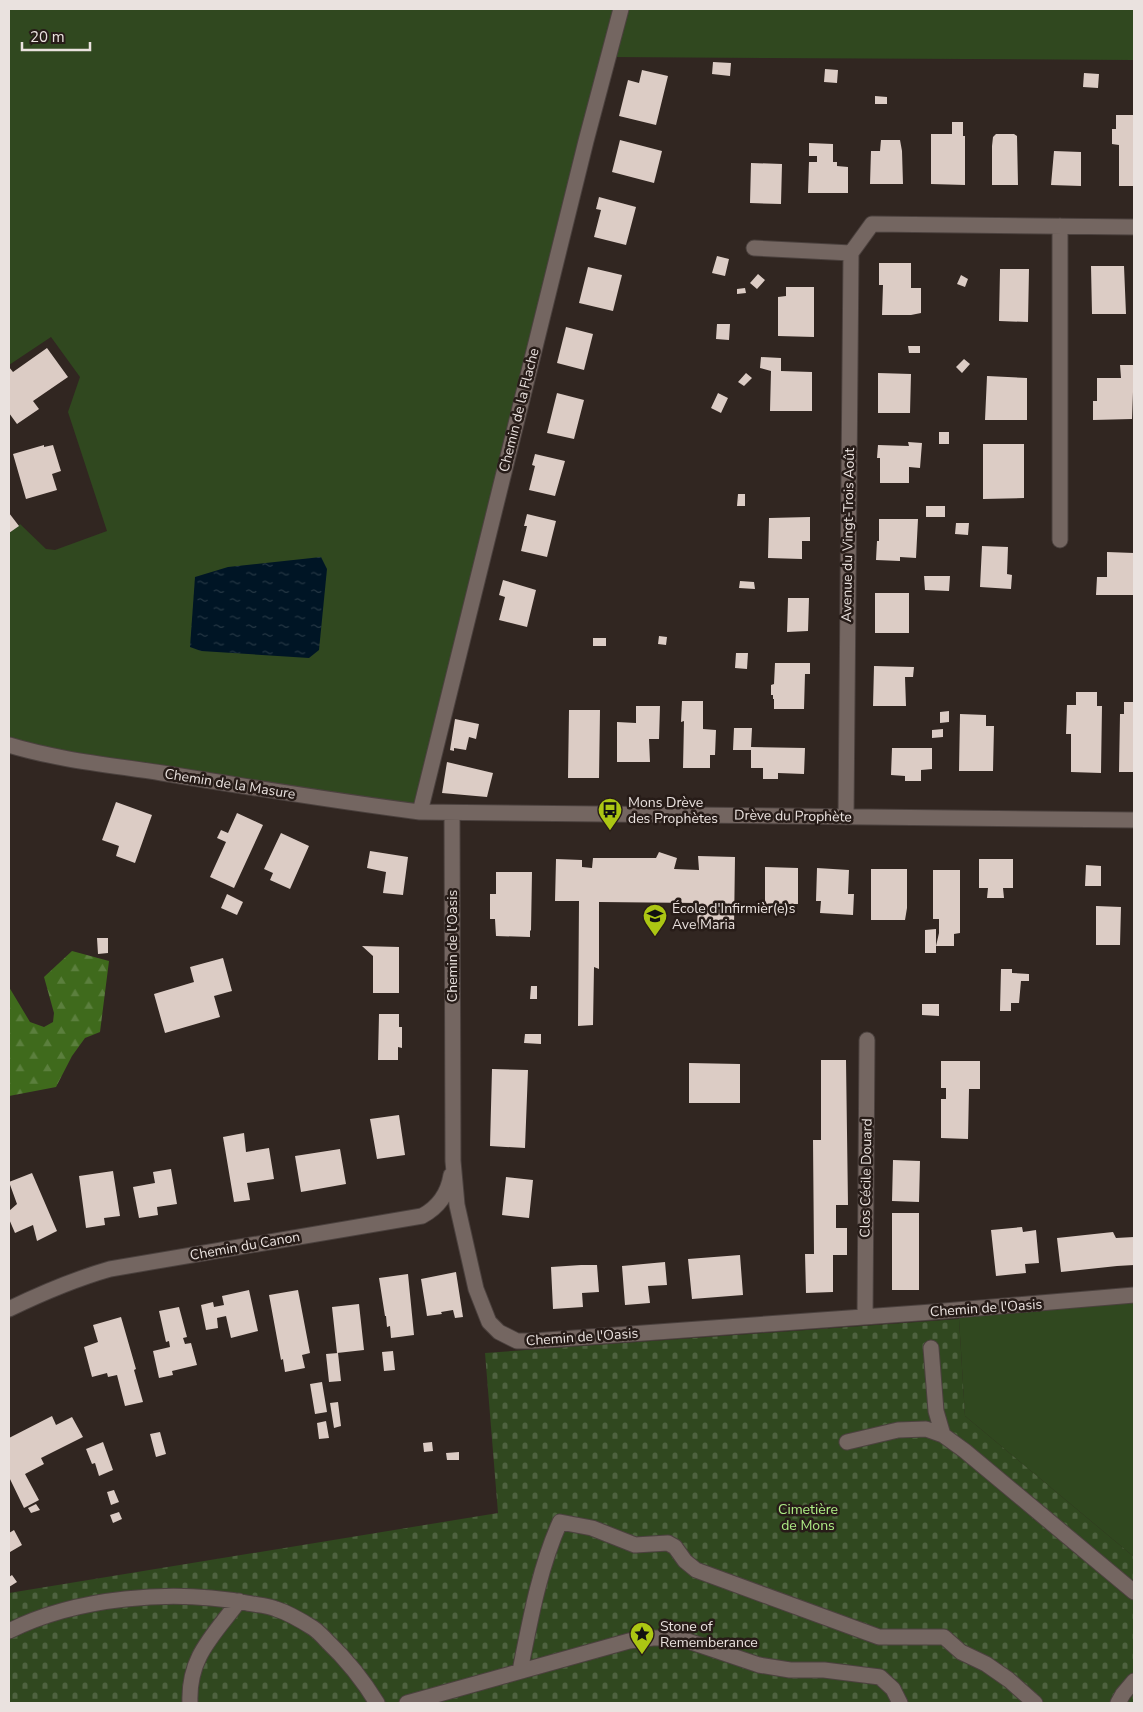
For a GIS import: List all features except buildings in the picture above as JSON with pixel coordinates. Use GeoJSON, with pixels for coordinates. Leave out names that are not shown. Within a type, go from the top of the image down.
{"type":"FeatureCollection","features":[{"type":"Feature","properties":{"kind":"street","name":"Chemin de la Flache"},"geometry":{"type":"LineString","coordinates":[[420,812],[586,141],[621,9]]}},
{"type":"Feature","properties":{"kind":"street"},"geometry":{"type":"LineString","coordinates":[[754,248],[851,253],[872,224],[1134,227]]}},
{"type":"Feature","properties":{"kind":"street"},"geometry":{"type":"LineString","coordinates":[[1060,226],[1060,540]]}},
{"type":"Feature","properties":{"kind":"street","name":"Avenue du Vingt-Trois Août"},"geometry":{"type":"LineString","coordinates":[[846,817],[851,253]]}},
{"type":"Feature","properties":{"kind":"street","name":"Chemin de la Masure"},"geometry":{"type":"LineString","coordinates":[[9,745],[29,751],[326,800],[420,812],[452,813]]}},
{"type":"Feature","properties":{"kind":"street","name":"Drève du Prophète"},"geometry":{"type":"LineString","coordinates":[[452,813],[1134,820]]}},
{"type":"Feature","properties":{"kind":"street","name":"Chemin de l'Oasis"},"geometry":{"type":"LineString","coordinates":[[452,813],[453,1161],[456,1205],[476,1289],[489,1322],[499,1332],[517,1341],[533,1341],[1134,1295]]}},
{"type":"Feature","properties":{"kind":"street","name":"Clos Cécile Douard"},"geometry":{"type":"LineString","coordinates":[[864,1317],[867,1040]]}},
{"type":"Feature","properties":{"kind":"street","name":"Chemin du Canon"},"geometry":{"type":"LineString","coordinates":[[9,1309],[80,1278],[110,1269],[422,1216],[433,1210],[444,1198],[450,1181],[453,1161]]}},
{"type":"Feature","properties":{"kind":"street"},"geometry":{"type":"LineString","coordinates":[[931,1348],[936,1411],[943,1435]]}},
{"type":"Feature","properties":{"kind":"street"},"geometry":{"type":"LineString","coordinates":[[847,1442],[898,1430],[926,1429],[943,1435],[965,1451],[1134,1592]]}},
{"type":"Feature","properties":{"kind":"street"},"geometry":{"type":"LineString","coordinates":[[520,1670],[538,1585],[552,1538],[560,1522],[592,1528],[635,1544],[668,1543],[676,1547],[686,1561],[696,1570],[879,1637],[944,1637],[961,1652],[986,1664],[1009,1680],[1035,1703]]}},
{"type":"Feature","properties":{"kind":"street"},"geometry":{"type":"LineString","coordinates":[[9,1631],[52,1614],[88,1605],[130,1599],[172,1597],[219,1598],[276,1608],[315,1629],[342,1655],[377,1703]]}},
{"type":"Feature","properties":{"kind":"street"},"geometry":{"type":"LineString","coordinates":[[190,1703],[191,1680],[196,1659],[239,1601]]}},
{"type":"Feature","properties":{"kind":"street"},"geometry":{"type":"LineString","coordinates":[[407,1703],[629,1641],[653,1638],[679,1638],[767,1666],[790,1670],[824,1670],[880,1677],[893,1689],[900,1703]]}},
{"type":"Feature","properties":{"kind":"street"},"geometry":{"type":"LineString","coordinates":[[1118,1703],[1134,1681]]}},
{"type":"Feature","properties":{"kind":"green space"},"geometry":{"type":"Polygon","coordinates":[[[9,9],[1134,9],[1134,60],[608,57],[420,812],[9,745],[9,533],[20,524],[46,549],[55,550],[107,531],[68,412],[80,377],[51,337],[9,365],[9,9]]]}},
{"type":"Feature","properties":{"kind":"green space"},"geometry":{"type":"Polygon","coordinates":[[[72,951],[109,961],[100,1032],[85,1038],[72,1056],[56,1087],[9,1096],[9,987],[30,1022],[44,1027],[53,1022],[54,1013],[44,977],[72,951]]]}},
{"type":"Feature","properties":{"kind":"green space"},"geometry":{"type":"Polygon","coordinates":[[[1134,1295],[1134,1557],[965,1416],[959,1310],[1134,1295]]]}},
{"type":"Feature","properties":{"kind":"green space","name":"Cimetière de Mons"},"geometry":{"type":"Polygon","coordinates":[[[959,1319],[965,1416],[1134,1557],[1134,1703],[9,1703],[9,1593],[498,1513],[485,1353],[959,1319]]]}},
{"type":"Feature","properties":{"kind":"water"},"geometry":{"type":"Polygon","coordinates":[[[321,557],[327,569],[319,650],[309,658],[201,651],[190,647],[195,577],[228,567],[321,557]]]}},
{"type":"Feature","properties":{"kind":"place","name":"Mons Drève des Prophètes"},"geometry":{"type":"Point","coordinates":[610,831]}},
{"type":"Feature","properties":{"kind":"place","name":"École d'Infirmièr(e)s Ave Maria"},"geometry":{"type":"Point","coordinates":[655,937]}},
{"type":"Feature","properties":{"kind":"place","name":"Stone of Rememberance"},"geometry":{"type":"Point","coordinates":[642,1655]}}]}
